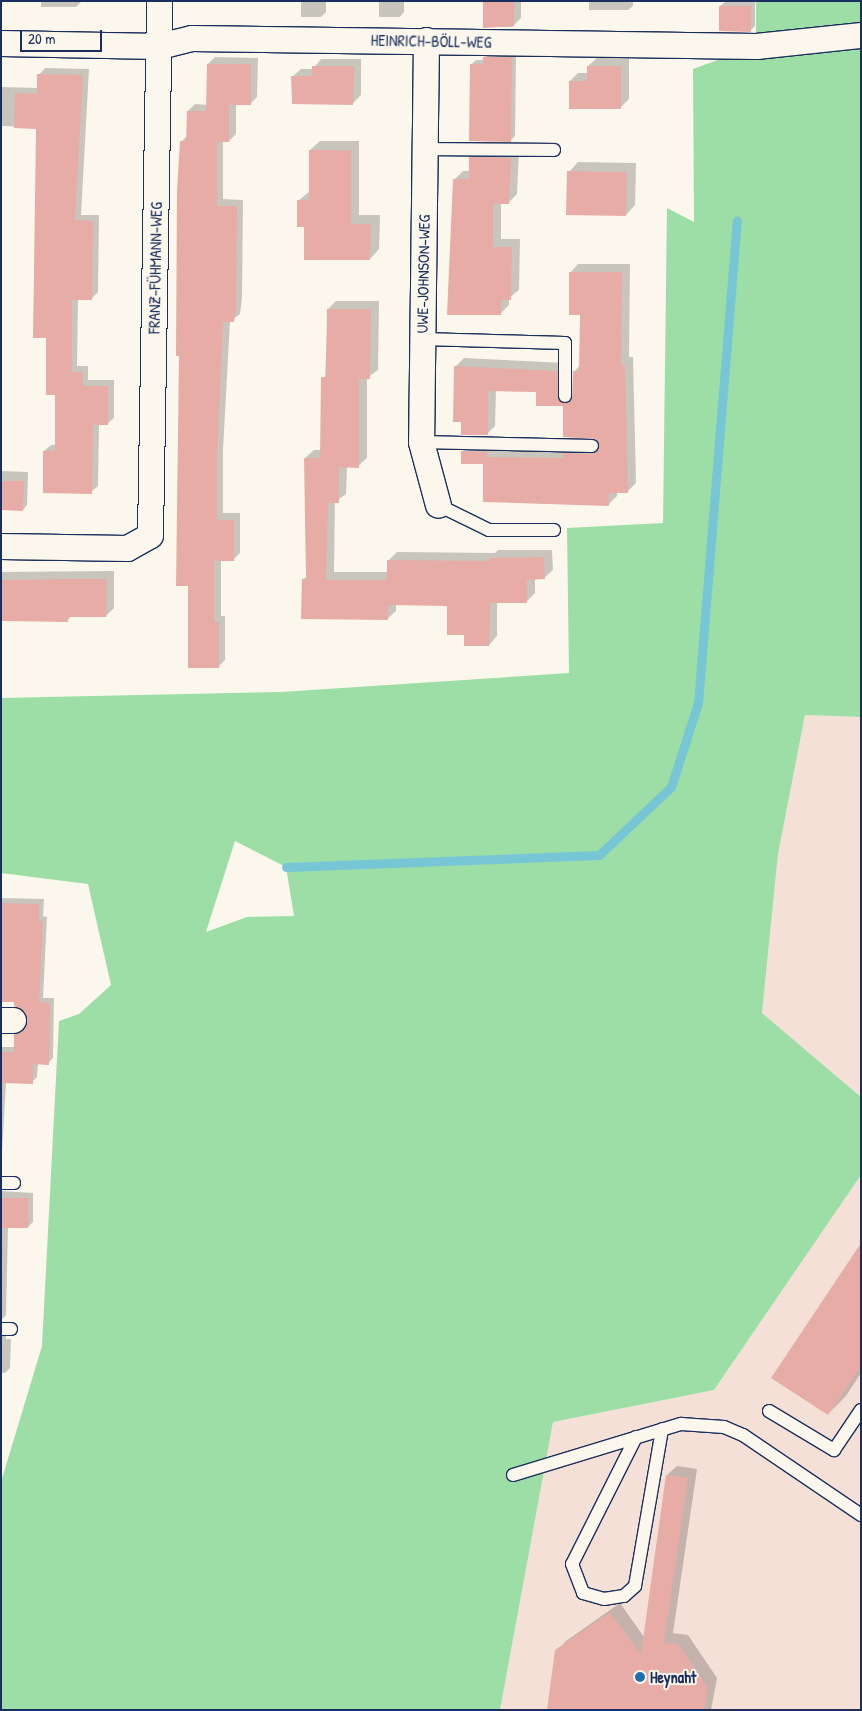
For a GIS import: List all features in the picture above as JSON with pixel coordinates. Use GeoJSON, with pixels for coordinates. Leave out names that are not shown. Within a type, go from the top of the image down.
{"type":"FeatureCollection","features":[{"type":"Feature","properties":{"kind":"street","name":"FRANZ-FÜHMANN-WEG"},"geometry":{"type":"LineString","coordinates":[[1,546],[127,548],[150,535],[159,1]]}},
{"type":"Feature","properties":{"kind":"street","name":"HEINRICH-BÖLL-WEG"},"geometry":{"type":"LineString","coordinates":[[1,43],[159,46],[191,38],[756,46],[861,35]]}},
{"type":"Feature","properties":{"kind":"street","name":"UWE-JOHNSON-WEG"},"geometry":{"type":"LineString","coordinates":[[426,40],[421,442],[438,505]]}},
{"type":"Feature","properties":{"kind":"lane"},"geometry":{"type":"LineString","coordinates":[[425,149],[554,150]]}},
{"type":"Feature","properties":{"kind":"lane"},"geometry":{"type":"LineString","coordinates":[[422,339],[565,344],[565,396]]}},
{"type":"Feature","properties":{"kind":"lane"},"geometry":{"type":"LineString","coordinates":[[421,442],[592,446]]}},
{"type":"Feature","properties":{"kind":"lane"},"geometry":{"type":"LineString","coordinates":[[438,505],[489,530],[554,530]]}},
{"type":"Feature","properties":{"kind":"lane"},"geometry":{"type":"LineString","coordinates":[[769,1411],[834,1450],[861,1410]]}},
{"type":"Feature","properties":{"kind":"lane"},"geometry":{"type":"LineString","coordinates":[[512,1475],[681,1424],[724,1427],[743,1435],[861,1515]]}},
{"type":"Feature","properties":{"kind":"lane"},"geometry":{"type":"LineString","coordinates":[[636,1437],[572,1564],[582,1593],[604,1599],[624,1596],[636,1586],[662,1430]]}},
{"type":"Feature","properties":{"kind":"shaded area"},"geometry":{"type":"Polygon","coordinates":[[[805,715],[861,717],[861,1097],[762,1013],[778,854],[805,715]]]}},
{"type":"Feature","properties":{"kind":"shaded area"},"geometry":{"type":"Polygon","coordinates":[[[861,1175],[861,1710],[500,1710],[553,1422],[714,1390],[861,1175]]]}},
{"type":"Feature","properties":{"kind":"green space"},"geometry":{"type":"Polygon","coordinates":[[[756,1],[861,1],[861,717],[805,715],[778,854],[762,1013],[861,1097],[861,1175],[714,1390],[553,1422],[500,1710],[1,1710],[1,1482],[42,1346],[59,1021],[79,1014],[111,985],[88,884],[1,873],[1,698],[281,692],[569,673],[567,528],[663,523],[667,208],[694,222],[693,69],[756,46],[756,1]],[[235,841],[206,932],[247,917],[294,916],[286,867],[235,841]]]}},
{"type":"Feature","properties":{"kind":"building"},"geometry":{"type":"Polygon","coordinates":[[[483,2],[514,2],[514,26],[483,28],[483,2]]]}},
{"type":"Feature","properties":{"kind":"building"},"geometry":{"type":"Polygon","coordinates":[[[719,6],[751,6],[751,32],[719,31],[719,6]]]}},
{"type":"Feature","properties":{"kind":"building"},"geometry":{"type":"Polygon","coordinates":[[[483,57],[512,57],[511,142],[469,141],[470,64],[483,64],[483,57]]]}},
{"type":"Feature","properties":{"kind":"building"},"geometry":{"type":"Polygon","coordinates":[[[207,64],[251,64],[251,105],[229,105],[229,142],[217,142],[217,206],[237,206],[236,306],[234,322],[223,322],[217,458],[217,520],[234,520],[234,561],[214,561],[214,622],[219,622],[219,668],[188,668],[188,586],[176,586],[179,356],[176,356],[177,191],[180,141],[186,141],[187,111],[206,111],[207,64]]]}},
{"type":"Feature","properties":{"kind":"building"},"geometry":{"type":"Polygon","coordinates":[[[312,66],[354,66],[353,105],[292,104],[291,76],[312,76],[312,66]]]}},
{"type":"Feature","properties":{"kind":"building"},"geometry":{"type":"Polygon","coordinates":[[[587,66],[621,66],[621,109],[569,109],[569,81],[587,81],[587,66]]]}},
{"type":"Feature","properties":{"kind":"building"},"geometry":{"type":"Polygon","coordinates":[[[37,74],[83,75],[75,220],[93,221],[92,300],[72,300],[72,372],[83,372],[83,386],[108,386],[108,425],[93,425],[92,494],[43,493],[43,451],[55,451],[55,395],[46,395],[46,338],[33,338],[36,129],[14,128],[15,93],[37,94],[37,74]]]}},
{"type":"Feature","properties":{"kind":"building"},"geometry":{"type":"Polygon","coordinates":[[[309,150],[351,150],[351,224],[371,224],[370,260],[304,260],[304,227],[297,227],[297,200],[309,200],[309,150]]]}},
{"type":"Feature","properties":{"kind":"building"},"geometry":{"type":"Polygon","coordinates":[[[469,157],[511,158],[509,204],[493,204],[493,247],[512,247],[511,300],[501,300],[501,315],[447,315],[453,179],[469,179],[469,157]]]}},
{"type":"Feature","properties":{"kind":"building"},"geometry":{"type":"Polygon","coordinates":[[[567,171],[627,172],[626,216],[566,215],[567,171]]]}},
{"type":"Feature","properties":{"kind":"building"},"geometry":{"type":"Polygon","coordinates":[[[569,272],[622,272],[621,365],[625,365],[628,493],[609,493],[609,506],[483,502],[483,464],[461,464],[461,451],[487,452],[487,457],[563,458],[563,453],[592,454],[599,450],[596,439],[563,437],[563,406],[536,406],[536,392],[488,391],[488,435],[461,435],[461,422],[453,422],[454,366],[557,371],[558,400],[565,404],[572,400],[573,371],[579,371],[580,315],[569,315],[569,272]]]}},
{"type":"Feature","properties":{"kind":"building"},"geometry":{"type":"Polygon","coordinates":[[[327,309],[371,309],[370,379],[359,379],[359,468],[339,467],[339,503],[328,503],[326,580],[387,580],[387,560],[489,561],[489,558],[544,557],[545,579],[527,580],[527,603],[490,603],[489,646],[464,646],[464,635],[447,635],[447,606],[388,605],[388,620],[301,619],[302,579],[306,579],[304,458],[320,458],[321,377],[326,377],[327,309]]]}},
{"type":"Feature","properties":{"kind":"building"},"geometry":{"type":"Polygon","coordinates":[[[1,481],[24,481],[23,511],[1,510],[1,481]]]}},
{"type":"Feature","properties":{"kind":"building"},"geometry":{"type":"Polygon","coordinates":[[[107,579],[106,617],[68,617],[68,622],[1,621],[1,580],[107,579]]]}},
{"type":"Feature","properties":{"kind":"building"},"geometry":{"type":"Polygon","coordinates":[[[1,903],[39,904],[39,921],[43,921],[39,1002],[50,1003],[49,1065],[33,1064],[33,1084],[1,1083],[1,1052],[14,1052],[14,1034],[25,1028],[27,1020],[25,1012],[14,1006],[14,1002],[1,1002],[1,903]]]}},
{"type":"Feature","properties":{"kind":"building"},"geometry":{"type":"Polygon","coordinates":[[[1,1198],[28,1198],[28,1228],[1,1228],[1,1198]]]}},
{"type":"Feature","properties":{"kind":"building"},"geometry":{"type":"Polygon","coordinates":[[[861,1243],[861,1366],[828,1415],[771,1378],[861,1243]]]}},
{"type":"Feature","properties":{"kind":"building"},"geometry":{"type":"Polygon","coordinates":[[[666,1475],[688,1478],[664,1643],[678,1644],[708,1688],[704,1710],[547,1710],[555,1650],[610,1612],[641,1654],[666,1475]]]}},
{"type":"Feature","properties":{"kind":"waterway"},"geometry":{"type":"LineString","coordinates":[[286,867],[599,855],[671,787],[698,703],[737,221]]}},
{"type":"Feature","properties":{"kind":"place","name":"Heynaht"},"geometry":{"type":"Point","coordinates":[640,1677]}}]}
